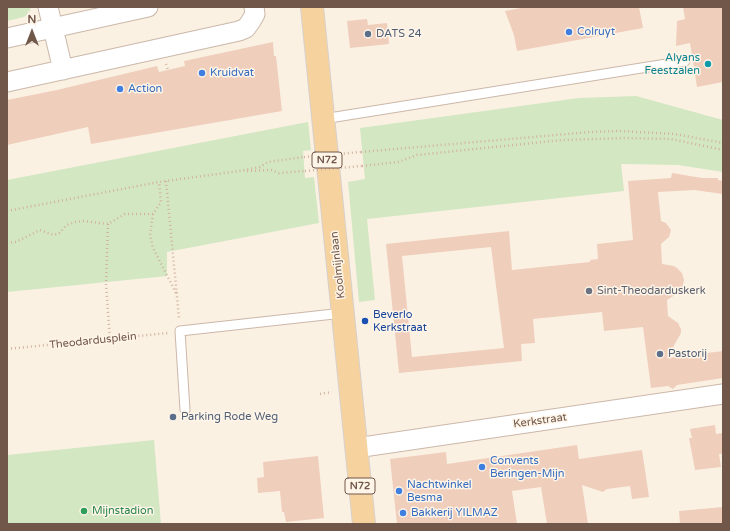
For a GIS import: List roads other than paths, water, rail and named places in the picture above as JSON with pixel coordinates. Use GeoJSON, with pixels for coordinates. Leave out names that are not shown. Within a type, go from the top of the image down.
{"type":"FeatureCollection","features":[{"type":"Feature","properties":{"kind":"main road","name":"Koolmijnlaan"},"geometry":{"type":"LineString","coordinates":[[312,7],[364,524]]}},
{"type":"Feature","properties":{"kind":"street"},"geometry":{"type":"LineString","coordinates":[[48,7],[63,70]]}},
{"type":"Feature","properties":{"kind":"street"},"geometry":{"type":"LineString","coordinates":[[7,38],[148,7]]}},
{"type":"Feature","properties":{"kind":"street"},"geometry":{"type":"LineString","coordinates":[[7,82],[239,31],[246,28],[251,21],[255,14],[254,7]]}},
{"type":"Feature","properties":{"kind":"street","name":"Kerkstraat"},"geometry":{"type":"LineString","coordinates":[[356,448],[723,394]]}},
{"type":"Feature","properties":{"kind":"lane"},"geometry":{"type":"LineString","coordinates":[[323,119],[685,61]]}},
{"type":"Feature","properties":{"kind":"lane"},"geometry":{"type":"LineString","coordinates":[[185,410],[180,331],[343,313]]}},
{"type":"Feature","properties":{"kind":"place","name":"Colruyt"},"geometry":{"type":"Point","coordinates":[569,32]}},
{"type":"Feature","properties":{"kind":"place","name":"DATS 24"},"geometry":{"type":"Point","coordinates":[368,34]}},
{"type":"Feature","properties":{"kind":"place","name":"Alyans Feestzalen"},"geometry":{"type":"Point","coordinates":[708,64]}},
{"type":"Feature","properties":{"kind":"place","name":"Kruidvat"},"geometry":{"type":"Point","coordinates":[202,73]}},
{"type":"Feature","properties":{"kind":"place","name":"Action"},"geometry":{"type":"Point","coordinates":[120,89]}},
{"type":"Feature","properties":{"kind":"place","name":"Sint-Theodarduskerk"},"geometry":{"type":"Point","coordinates":[589,291]}},
{"type":"Feature","properties":{"kind":"place","name":"Beverlo Kerkstraat"},"geometry":{"type":"Point","coordinates":[365,321]}},
{"type":"Feature","properties":{"kind":"place","name":"Pastorij"},"geometry":{"type":"Point","coordinates":[660,354]}},
{"type":"Feature","properties":{"kind":"place","name":"Parking Rode Weg"},"geometry":{"type":"Point","coordinates":[173,417]}},
{"type":"Feature","properties":{"kind":"place","name":"Convents Beringen-Mijn"},"geometry":{"type":"Point","coordinates":[482,467]}},
{"type":"Feature","properties":{"kind":"place","name":"Nachtwinkel Besma"},"geometry":{"type":"Point","coordinates":[399,491]}},
{"type":"Feature","properties":{"kind":"place","name":"Mijnstadion"},"geometry":{"type":"Point","coordinates":[84,511]}},
{"type":"Feature","properties":{"kind":"place","name":"Bakkerij YILMAZ"},"geometry":{"type":"Point","coordinates":[403,513]}}]}
